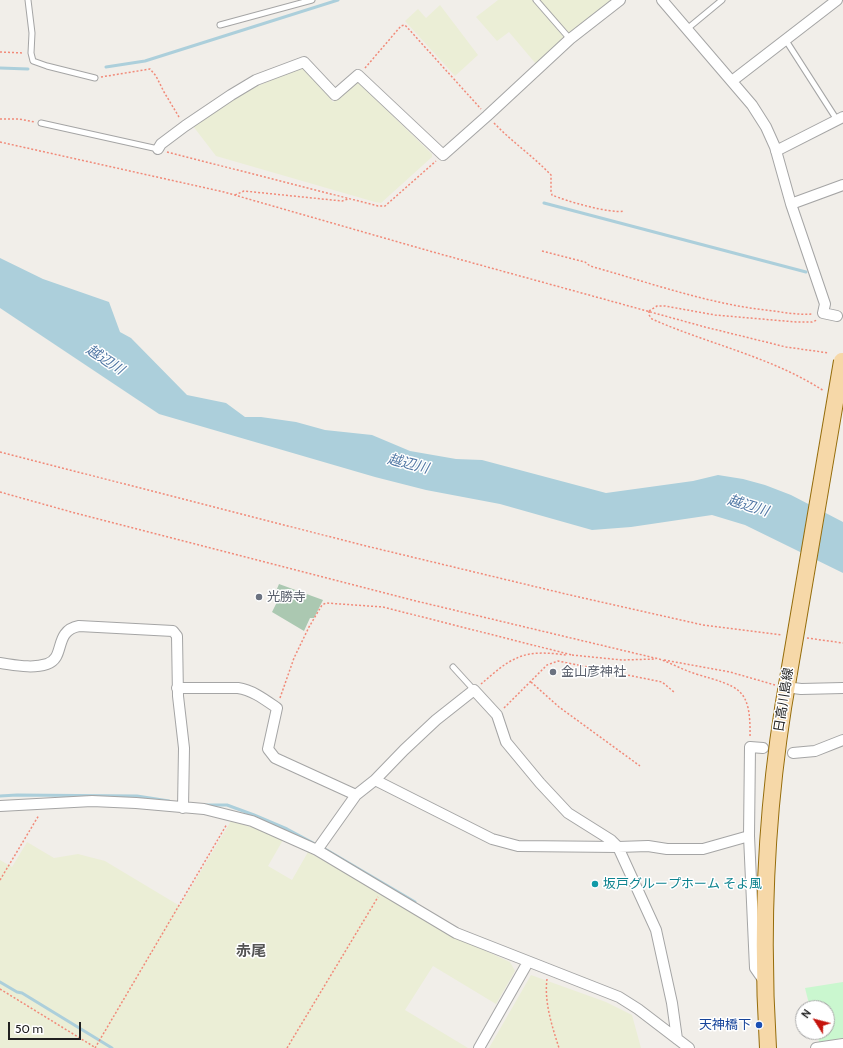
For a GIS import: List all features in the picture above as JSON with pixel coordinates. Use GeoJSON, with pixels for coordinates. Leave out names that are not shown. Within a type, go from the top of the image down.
{"type":"FeatureCollection","features":[{"type":"Feature","properties":{"kind":"main road","name":"日高川島線"},"geometry":{"type":"LineString","coordinates":[[768,1048],[764,982],[765,872],[772,785],[838,357]]}},
{"type":"Feature","properties":{"kind":"street"},"geometry":{"type":"LineString","coordinates":[[158,149],[161,144],[185,126],[256,80],[304,62],[335,95],[358,75],[443,155],[570,39],[620,0]]}},
{"type":"Feature","properties":{"kind":"street"},"geometry":{"type":"LineString","coordinates":[[662,0],[752,105],[766,127],[776,151],[791,204],[825,304],[823,313],[837,316]]}},
{"type":"Feature","properties":{"kind":"street"},"geometry":{"type":"LineString","coordinates":[[732,81],[837,0]]}},
{"type":"Feature","properties":{"kind":"street"},"geometry":{"type":"LineString","coordinates":[[776,151],[840,118]]}},
{"type":"Feature","properties":{"kind":"street"},"geometry":{"type":"LineString","coordinates":[[791,204],[843,185]]}},
{"type":"Feature","properties":{"kind":"street"},"geometry":{"type":"LineString","coordinates":[[0,663],[33,666],[52,662],[56,658],[64,635],[68,630],[79,626],[172,631],[177,636],[177,688],[184,748],[183,805]]}},
{"type":"Feature","properties":{"kind":"street"},"geometry":{"type":"LineString","coordinates":[[787,680],[802,689],[843,688]]}},
{"type":"Feature","properties":{"kind":"street"},"geometry":{"type":"LineString","coordinates":[[177,688],[246,689],[261,697],[277,708],[268,749],[275,758],[356,795]]}},
{"type":"Feature","properties":{"kind":"street"},"geometry":{"type":"LineString","coordinates":[[317,850],[356,795],[375,780],[436,720],[474,690],[496,715],[506,742],[540,783],[568,813],[611,840],[618,847],[656,930],[672,1003],[677,1038]]}},
{"type":"Feature","properties":{"kind":"street"},"geometry":{"type":"LineString","coordinates":[[793,753],[815,751],[843,740]]}},
{"type":"Feature","properties":{"kind":"street"},"geometry":{"type":"LineString","coordinates":[[763,748],[750,747],[749,836],[755,968],[764,982]]}},
{"type":"Feature","properties":{"kind":"street"},"geometry":{"type":"LineString","coordinates":[[375,780],[492,839],[518,846],[648,846],[667,849],[704,849],[749,836]]}},
{"type":"Feature","properties":{"kind":"street"},"geometry":{"type":"LineString","coordinates":[[0,806],[92,801],[183,805],[252,821],[317,850],[456,933],[619,997],[638,1009],[689,1048]]}},
{"type":"Feature","properties":{"kind":"street"},"geometry":{"type":"LineString","coordinates":[[479,1048],[528,962]]}},
{"type":"Feature","properties":{"kind":"street"},"geometry":{"type":"LineString","coordinates":[[816,1048],[843,1044]]}},
{"type":"Feature","properties":{"kind":"lane"},"geometry":{"type":"LineString","coordinates":[[28,0],[32,33],[31,53],[33,61],[95,78]]}},
{"type":"Feature","properties":{"kind":"lane"},"geometry":{"type":"LineString","coordinates":[[220,25],[312,0]]}},
{"type":"Feature","properties":{"kind":"lane"},"geometry":{"type":"LineString","coordinates":[[536,0],[570,39]]}},
{"type":"Feature","properties":{"kind":"lane"},"geometry":{"type":"LineString","coordinates":[[687,29],[722,0]]}},
{"type":"Feature","properties":{"kind":"lane"},"geometry":{"type":"LineString","coordinates":[[785,39],[840,118]]}},
{"type":"Feature","properties":{"kind":"lane"},"geometry":{"type":"LineString","coordinates":[[41,123],[158,149]]}},
{"type":"Feature","properties":{"kind":"lane"},"geometry":{"type":"LineString","coordinates":[[453,667],[474,690]]}},
{"type":"Feature","properties":{"kind":"path"},"geometry":{"type":"LineString","coordinates":[[358,75],[401,26],[405,25],[487,116],[504,133],[539,162],[551,175],[552,195],[561,199],[613,212],[624,211]]}},
{"type":"Feature","properties":{"kind":"path"},"geometry":{"type":"LineString","coordinates":[[0,52],[31,53]]}},
{"type":"Feature","properties":{"kind":"path"},"geometry":{"type":"LineString","coordinates":[[95,78],[150,69],[154,71],[164,92],[185,126]]}},
{"type":"Feature","properties":{"kind":"path"},"geometry":{"type":"LineString","coordinates":[[0,119],[19,119],[41,123]]}},
{"type":"Feature","properties":{"kind":"path"},"geometry":{"type":"LineString","coordinates":[[0,142],[113,166],[234,195],[433,252],[748,338],[838,357]]}},
{"type":"Feature","properties":{"kind":"path"},"geometry":{"type":"LineString","coordinates":[[158,149],[370,205],[385,206],[443,155]]}},
{"type":"Feature","properties":{"kind":"path"},"geometry":{"type":"LineString","coordinates":[[234,195],[244,191],[342,201],[350,199]]}},
{"type":"Feature","properties":{"kind":"path"},"geometry":{"type":"LineString","coordinates":[[542,251],[585,262],[590,266],[728,305],[802,315],[823,313]]}},
{"type":"Feature","properties":{"kind":"path"},"geometry":{"type":"LineString","coordinates":[[649,311],[657,306],[665,306],[715,315],[812,322],[820,318],[823,313]]}},
{"type":"Feature","properties":{"kind":"path"},"geometry":{"type":"LineString","coordinates":[[649,311],[649,316],[657,322],[765,361],[811,382],[824,391]]}},
{"type":"Feature","properties":{"kind":"path"},"geometry":{"type":"LineString","coordinates":[[0,452],[362,545],[563,593],[703,625],[783,635]]}},
{"type":"Feature","properties":{"kind":"path"},"geometry":{"type":"LineString","coordinates":[[0,492],[75,513],[416,601],[621,651],[730,672],[770,684],[787,680]]}},
{"type":"Feature","properties":{"kind":"path"},"geometry":{"type":"LineString","coordinates":[[277,708],[294,658],[309,627],[322,605],[326,603],[383,607],[572,655]]}},
{"type":"Feature","properties":{"kind":"path"},"geometry":{"type":"LineString","coordinates":[[806,638],[843,643]]}},
{"type":"Feature","properties":{"kind":"path"},"geometry":{"type":"LineString","coordinates":[[474,690],[510,661],[524,655],[572,655],[622,660],[659,659],[686,670],[727,683],[742,693],[750,711],[750,747]]}},
{"type":"Feature","properties":{"kind":"path"},"geometry":{"type":"LineString","coordinates":[[496,715],[547,665],[558,661],[662,682],[674,692]]}},
{"type":"Feature","properties":{"kind":"path"},"geometry":{"type":"LineString","coordinates":[[531,682],[559,707],[640,766]]}},
{"type":"Feature","properties":{"kind":"path"},"geometry":{"type":"LineString","coordinates":[[0,880],[46,804]]}},
{"type":"Feature","properties":{"kind":"path"},"geometry":{"type":"LineString","coordinates":[[0,989],[95,1048],[232,816]]}},
{"type":"Feature","properties":{"kind":"path"},"geometry":{"type":"LineString","coordinates":[[287,1048],[382,890]]}},
{"type":"Feature","properties":{"kind":"path"},"geometry":{"type":"LineString","coordinates":[[548,969],[546,988],[551,1021],[559,1048]]}},
{"type":"Feature","properties":{"kind":"green space"},"geometry":{"type":"Polygon","coordinates":[[[498,0],[532,0],[565,38],[536,64],[509,32],[497,41],[476,17],[498,0]]]}},
{"type":"Feature","properties":{"kind":"green space"},"geometry":{"type":"Polygon","coordinates":[[[539,0],[611,0],[570,34],[539,0]]]}},
{"type":"Feature","properties":{"kind":"green space"},"geometry":{"type":"Polygon","coordinates":[[[440,5],[478,55],[455,76],[405,21],[418,9],[426,18],[440,5]]]}},
{"type":"Feature","properties":{"kind":"green space"},"geometry":{"type":"Polygon","coordinates":[[[300,68],[305,69],[333,102],[356,83],[359,83],[432,154],[432,157],[381,203],[216,156],[193,126],[248,90],[300,68]]]}},
{"type":"Feature","properties":{"kind":"green space"},"geometry":{"type":"Polygon","coordinates":[[[279,584],[323,600],[314,618],[310,618],[304,631],[272,612],[279,598],[274,596],[279,584]]]}},
{"type":"Feature","properties":{"kind":"green space"},"geometry":{"type":"Polygon","coordinates":[[[231,821],[257,829],[283,840],[268,866],[292,880],[308,852],[451,935],[510,962],[515,971],[496,1004],[433,966],[405,1010],[468,1048],[0,1048],[0,860],[12,867],[27,842],[54,858],[78,854],[105,861],[180,906],[231,821]]]}},
{"type":"Feature","properties":{"kind":"green space"},"geometry":{"type":"Polygon","coordinates":[[[531,975],[606,1002],[632,1015],[641,1048],[489,1048],[531,975]]]}},
{"type":"Feature","properties":{"kind":"green space"},"geometry":{"type":"Polygon","coordinates":[[[843,982],[843,1038],[835,1039],[835,1000],[808,1000],[805,988],[843,982]]]}},
{"type":"Feature","properties":{"kind":"green space"},"geometry":{"type":"Polygon","coordinates":[[[819,1040],[831,1040],[819,1042],[819,1040]]]}},
{"type":"Feature","properties":{"kind":"water","name":"越辺川"},"geometry":{"type":"Polygon","coordinates":[[[0,258],[43,279],[109,302],[120,332],[131,338],[187,395],[226,403],[245,417],[261,417],[296,422],[325,430],[372,435],[410,451],[456,459],[482,460],[606,493],[693,481],[718,475],[743,479],[765,485],[791,495],[843,522],[843,573],[745,525],[712,515],[631,527],[592,530],[500,504],[426,490],[375,477],[159,414],[0,308],[0,258]]]}},
{"type":"Feature","properties":{"kind":"waterway"},"geometry":{"type":"LineString","coordinates":[[106,67],[145,61],[338,0]]}},
{"type":"Feature","properties":{"kind":"waterway"},"geometry":{"type":"LineString","coordinates":[[0,68],[28,69]]}},
{"type":"Feature","properties":{"kind":"waterway"},"geometry":{"type":"LineString","coordinates":[[544,203],[806,272]]}},
{"type":"Feature","properties":{"kind":"waterway"},"geometry":{"type":"LineString","coordinates":[[0,796],[137,796],[169,801]]}},
{"type":"Feature","properties":{"kind":"waterway"},"geometry":{"type":"LineString","coordinates":[[205,805],[227,805],[287,829],[315,844]]}},
{"type":"Feature","properties":{"kind":"waterway"},"geometry":{"type":"LineString","coordinates":[[325,849],[415,902]]}},
{"type":"Feature","properties":{"kind":"waterway"},"geometry":{"type":"LineString","coordinates":[[0,982],[17,992],[22,993],[112,1048]]}},
{"type":"Feature","properties":{"kind":"place","name":"光勝寺"},"geometry":{"type":"Point","coordinates":[259,597]}},
{"type":"Feature","properties":{"kind":"place","name":"金山彦神社"},"geometry":{"type":"Point","coordinates":[553,672]}},
{"type":"Feature","properties":{"kind":"place","name":"坂戸グループホーム そよ風"},"geometry":{"type":"Point","coordinates":[595,884]}},
{"type":"Feature","properties":{"kind":"place","name":"天神橋下"},"geometry":{"type":"Point","coordinates":[759,1025]}},
{"type":"Feature","properties":{"kind":"district","name":"赤尾"},"geometry":{"type":"Point","coordinates":[251,952]}}]}
